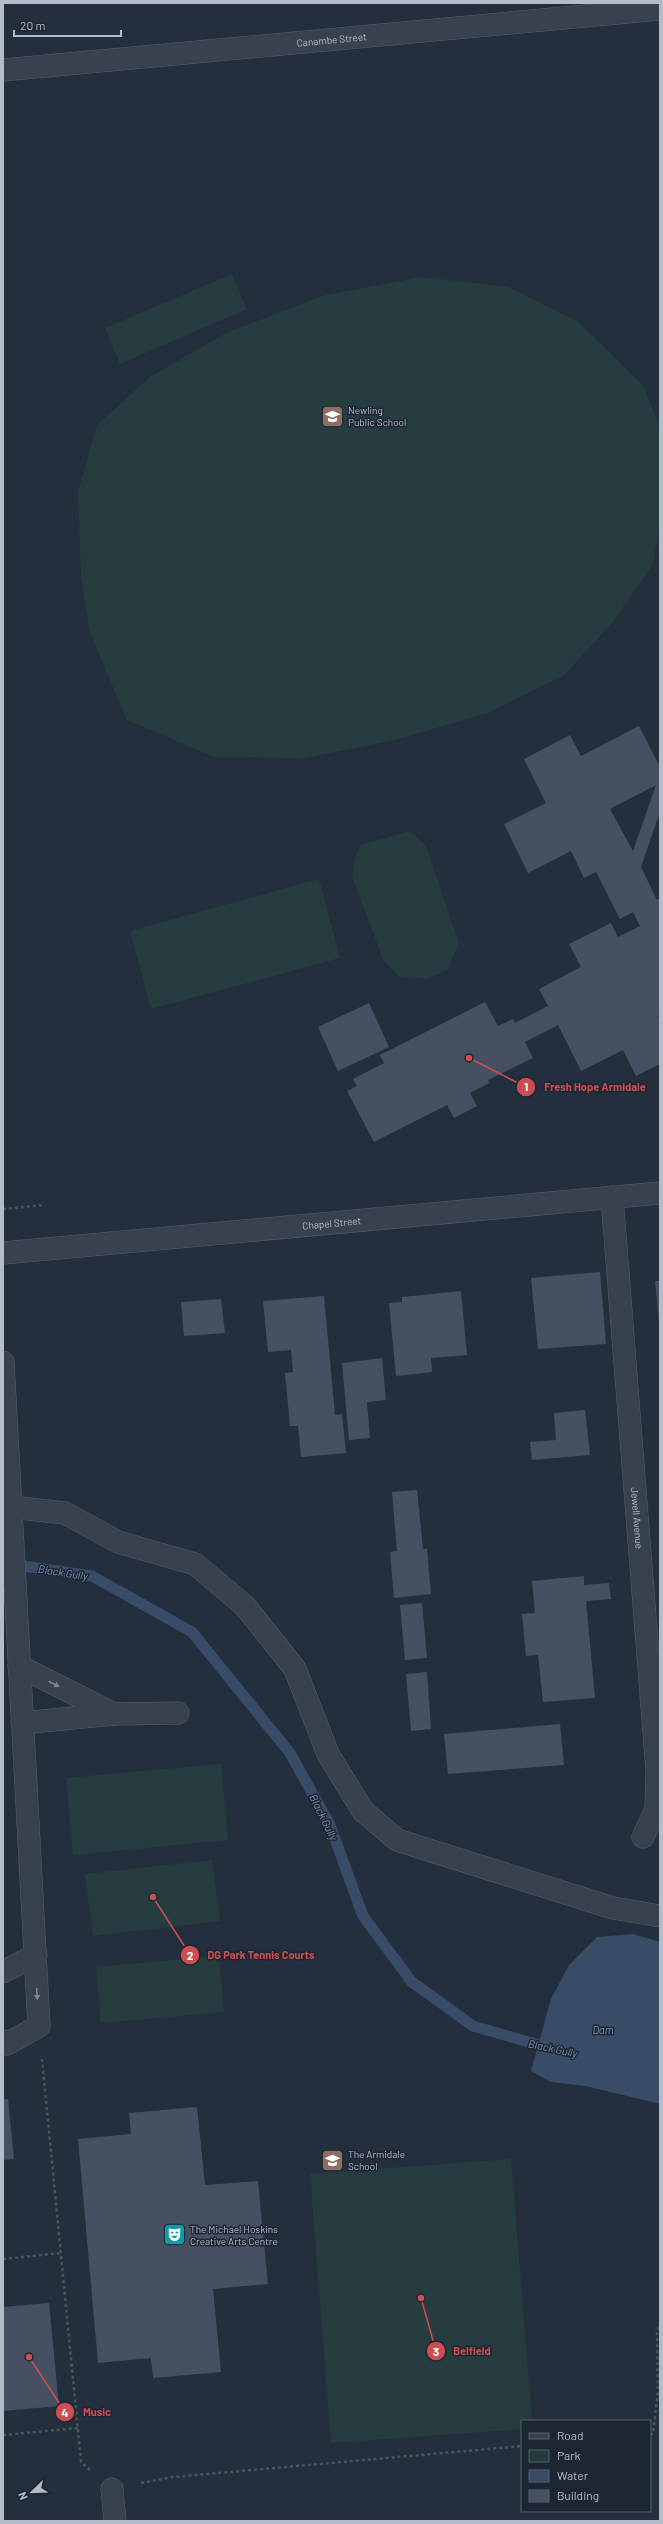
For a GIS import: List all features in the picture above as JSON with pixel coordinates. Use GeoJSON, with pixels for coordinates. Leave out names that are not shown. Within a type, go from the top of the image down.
{"type":"FeatureCollection","features":[{"type":"Feature","properties":{"kind":"street","name":"Canambe Street"},"geometry":{"type":"LineString","coordinates":[[3,70],[660,9]]}},
{"type":"Feature","properties":{"kind":"street","name":"Chapel Street"},"geometry":{"type":"LineString","coordinates":[[3,1253],[660,1193]]}},
{"type":"Feature","properties":{"kind":"street","name":"Jewell Avenue"},"geometry":{"type":"LineString","coordinates":[[612,1197],[657,1770],[656,1809],[643,1837]]}},
{"type":"Feature","properties":{"kind":"street"},"geometry":{"type":"LineString","coordinates":[[3,1362],[11,1537],[19,1666],[15,1713],[36,1955],[39,2026],[7,2044],[3,2041]]}},
{"type":"Feature","properties":{"kind":"street"},"geometry":{"type":"LineString","coordinates":[[10,1507],[65,1512],[118,1542],[195,1564],[245,1606],[295,1669],[328,1754],[363,1811],[397,1840],[613,1908],[660,1916]]}},
{"type":"Feature","properties":{"kind":"street"},"geometry":{"type":"LineString","coordinates":[[19,1666],[114,1714]]}},
{"type":"Feature","properties":{"kind":"street"},"geometry":{"type":"LineString","coordinates":[[15,1713],[178,1713]]}},
{"type":"Feature","properties":{"kind":"street"},"geometry":{"type":"LineString","coordinates":[[3,1972],[36,1955]]}},
{"type":"Feature","properties":{"kind":"street"},"geometry":{"type":"LineString","coordinates":[[112,2489],[115,2521]]}},
{"type":"Feature","properties":{"kind":"path"},"geometry":{"type":"LineString","coordinates":[[3,1209],[44,1205]]}},
{"type":"Feature","properties":{"kind":"path"},"geometry":{"type":"LineString","coordinates":[[39,2026],[81,2462],[112,2489],[173,2477],[521,2446]]}},
{"type":"Feature","properties":{"kind":"path"},"geometry":{"type":"LineString","coordinates":[[3,2259],[61,2254]]}},
{"type":"Feature","properties":{"kind":"path"},"geometry":{"type":"LineString","coordinates":[[651,2434],[653,2434],[659,2392],[657,2333],[660,2324]]}},
{"type":"Feature","properties":{"kind":"path"},"geometry":{"type":"LineString","coordinates":[[3,2435],[78,2428]]}},
{"type":"Feature","properties":{"kind":"green space"},"geometry":{"type":"Polygon","coordinates":[[[232,274],[247,309],[120,364],[105,328],[232,274]]]}},
{"type":"Feature","properties":{"kind":"green space"},"geometry":{"type":"Polygon","coordinates":[[[421,277],[509,287],[577,321],[643,385],[660,428],[660,524],[653,564],[612,623],[563,676],[488,713],[391,741],[305,758],[214,757],[127,720],[90,633],[81,577],[78,492],[97,425],[150,377],[224,334],[322,296],[421,277]]]}},
{"type":"Feature","properties":{"kind":"green space"},"geometry":{"type":"Polygon","coordinates":[[[410,831],[426,846],[459,944],[447,970],[427,979],[399,976],[384,962],[352,876],[356,855],[361,845],[410,831]]]}},
{"type":"Feature","properties":{"kind":"green space"},"geometry":{"type":"Polygon","coordinates":[[[319,879],[340,958],[151,1009],[130,931],[319,879]]]}},
{"type":"Feature","properties":{"kind":"green space"},"geometry":{"type":"Polygon","coordinates":[[[221,1764],[228,1840],[73,1855],[66,1778],[221,1764]]]}},
{"type":"Feature","properties":{"kind":"green space"},"geometry":{"type":"Polygon","coordinates":[[[212,1860],[220,1921],[93,1936],[85,1874],[212,1860]]]}},
{"type":"Feature","properties":{"kind":"green space"},"geometry":{"type":"Polygon","coordinates":[[[219,1956],[224,2012],[101,2023],[96,1967],[219,1956]]]}},
{"type":"Feature","properties":{"kind":"green space"},"geometry":{"type":"Polygon","coordinates":[[[511,2159],[532,2420],[521,2420],[521,2429],[331,2443],[310,2174],[511,2159]]]}},
{"type":"Feature","properties":{"kind":"water","name":"Dam"},"geometry":{"type":"Polygon","coordinates":[[[633,1934],[660,1942],[660,2104],[586,2086],[551,2082],[531,2071],[551,1999],[569,1965],[597,1937],[633,1934]]]}},
{"type":"Feature","properties":{"kind":"building"},"geometry":{"type":"Polygon","coordinates":[[[639,726],[660,767],[660,812],[641,867],[657,900],[660,898],[660,1014],[658,1016],[660,1020],[660,1064],[636,1076],[623,1050],[581,1071],[558,1025],[525,1042],[533,1058],[488,1080],[489,1083],[470,1093],[477,1106],[454,1118],[447,1105],[374,1142],[347,1091],[357,1086],[353,1079],[384,1063],[380,1055],[485,1002],[498,1026],[513,1019],[515,1023],[548,1006],[539,989],[581,967],[569,944],[611,923],[618,937],[640,926],[633,912],[620,919],[596,872],[584,878],[571,851],[528,873],[504,824],[546,803],[524,759],[570,735],[581,756],[639,726]],[[656,785],[610,809],[633,851],[656,785]]]}},
{"type":"Feature","properties":{"kind":"building"},"geometry":{"type":"Polygon","coordinates":[[[369,1003],[389,1047],[338,1071],[318,1027],[369,1003]]]}},
{"type":"Feature","properties":{"kind":"building"},"geometry":{"type":"Polygon","coordinates":[[[600,1272],[606,1344],[538,1349],[531,1278],[600,1272]]]}},
{"type":"Feature","properties":{"kind":"building"},"geometry":{"type":"Polygon","coordinates":[[[655,1281],[660,1281],[660,1321],[659,1321],[655,1281]]]}},
{"type":"Feature","properties":{"kind":"building"},"geometry":{"type":"Polygon","coordinates":[[[461,1291],[467,1355],[431,1358],[432,1372],[396,1376],[389,1303],[402,1302],[402,1297],[461,1291]]]}},
{"type":"Feature","properties":{"kind":"building"},"geometry":{"type":"Polygon","coordinates":[[[324,1296],[335,1415],[342,1414],[346,1453],[301,1457],[298,1426],[290,1426],[285,1373],[293,1372],[291,1350],[268,1352],[263,1301],[324,1296]]]}},
{"type":"Feature","properties":{"kind":"building"},"geometry":{"type":"Polygon","coordinates":[[[221,1299],[225,1333],[184,1336],[181,1302],[221,1299]]]}},
{"type":"Feature","properties":{"kind":"building"},"geometry":{"type":"Polygon","coordinates":[[[382,1358],[386,1400],[367,1402],[370,1438],[349,1440],[342,1363],[382,1358]]]}},
{"type":"Feature","properties":{"kind":"building"},"geometry":{"type":"Polygon","coordinates":[[[585,1410],[590,1455],[532,1460],[530,1442],[556,1440],[554,1413],[585,1410]]]}},
{"type":"Feature","properties":{"kind":"building"},"geometry":{"type":"Polygon","coordinates":[[[417,1490],[423,1549],[427,1549],[431,1594],[394,1598],[390,1552],[397,1551],[392,1492],[417,1490]]]}},
{"type":"Feature","properties":{"kind":"building"},"geometry":{"type":"Polygon","coordinates":[[[584,1576],[584,1585],[609,1583],[611,1599],[586,1601],[595,1698],[543,1702],[538,1655],[526,1656],[522,1614],[535,1613],[532,1581],[584,1576]]]}},
{"type":"Feature","properties":{"kind":"building"},"geometry":{"type":"Polygon","coordinates":[[[422,1603],[427,1658],[405,1660],[400,1605],[422,1603]]]}},
{"type":"Feature","properties":{"kind":"building"},"geometry":{"type":"Polygon","coordinates":[[[427,1672],[431,1729],[411,1731],[406,1674],[427,1672]]]}},
{"type":"Feature","properties":{"kind":"building"},"geometry":{"type":"Polygon","coordinates":[[[560,1724],[564,1765],[448,1774],[444,1734],[560,1724]]]}},
{"type":"Feature","properties":{"kind":"building"},"geometry":{"type":"Polygon","coordinates":[[[3,2099],[8,2099],[14,2159],[3,2160],[3,2099]]]}},
{"type":"Feature","properties":{"kind":"building","name":"The Michael Hoskins Creative Arts Centre"},"geometry":{"type":"Polygon","coordinates":[[[197,2107],[205,2185],[258,2181],[268,2284],[213,2289],[221,2372],[153,2378],[151,2358],[98,2363],[78,2139],[131,2134],[129,2113],[197,2107]]]}},
{"type":"Feature","properties":{"kind":"building"},"geometry":{"type":"Polygon","coordinates":[[[49,2303],[59,2406],[3,2411],[3,2307],[49,2303]]]}},
{"type":"Feature","properties":{"kind":"waterway","name":"Black Gully"},"geometry":{"type":"LineString","coordinates":[[10,1564],[92,1576],[192,1632],[290,1753],[330,1825],[363,1916],[412,1982],[473,2026],[553,2049]]}},
{"type":"Feature","properties":{"kind":"place","name":"Newling Public School"},"geometry":{"type":"Point","coordinates":[332,416]}},
{"type":"Feature","properties":{"kind":"place","name":"Fresh Hope Armidale"},"geometry":{"type":"Point","coordinates":[469,1058]}},
{"type":"Feature","properties":{"kind":"place","name":"DG Park Tennis Courts"},"geometry":{"type":"Point","coordinates":[153,1897]}},
{"type":"Feature","properties":{"kind":"place","name":"The Armidale School"},"geometry":{"type":"Point","coordinates":[332,2160]}},
{"type":"Feature","properties":{"kind":"place","name":"The Michael Hoskins Creative Arts Centre"},"geometry":{"type":"Point","coordinates":[175,2235]}},
{"type":"Feature","properties":{"kind":"place","name":"Belfield"},"geometry":{"type":"Point","coordinates":[421,2298]}},
{"type":"Feature","properties":{"kind":"place","name":"Music"},"geometry":{"type":"Point","coordinates":[29,2357]}}]}
